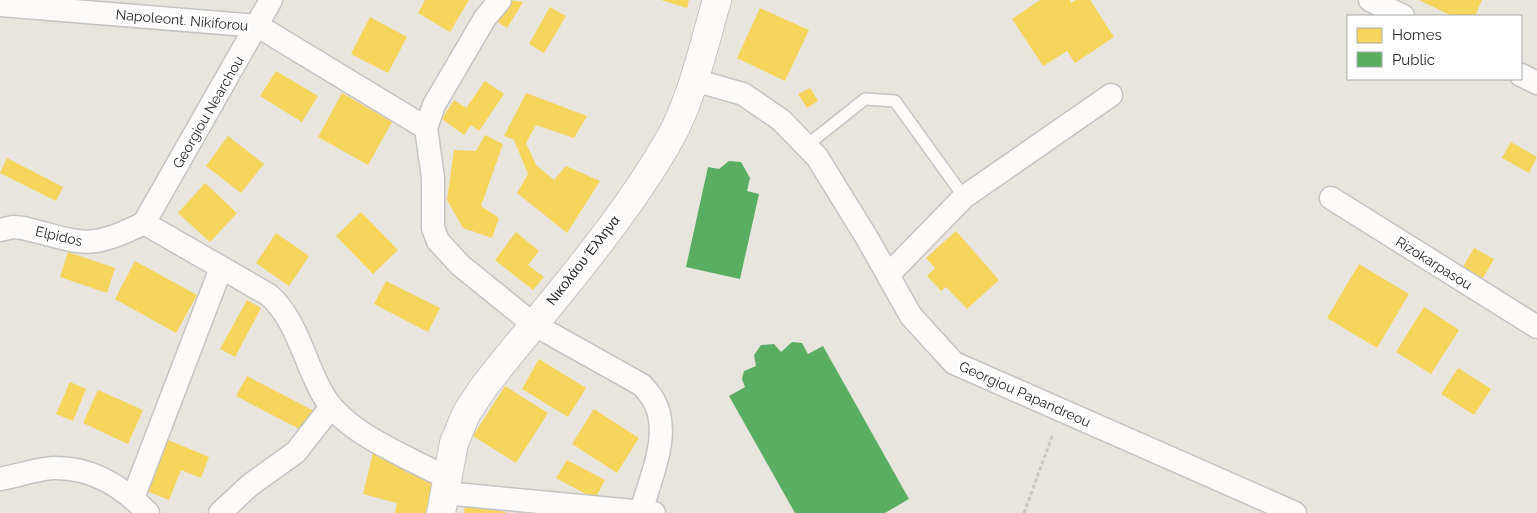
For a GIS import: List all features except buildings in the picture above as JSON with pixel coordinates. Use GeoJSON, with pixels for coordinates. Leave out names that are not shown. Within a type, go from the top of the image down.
{"type":"FeatureCollection","features":[{"type":"Feature","properties":{"kind":"street","name":"Georgiou Nearchou"},"geometry":{"type":"LineString","coordinates":[[144,223],[258,26],[271,0]]}},
{"type":"Feature","properties":{"kind":"street"},"geometry":{"type":"LineString","coordinates":[[144,223],[269,295],[286,316],[322,393],[331,407],[353,427],[433,472],[445,494],[648,512],[660,444],[661,422],[654,401],[642,385],[533,324],[460,265],[438,241],[433,228],[433,178],[426,128],[434,105],[485,18],[500,0]]}},
{"type":"Feature","properties":{"kind":"street","name":"Νικολάου Έλληνα"},"geometry":{"type":"LineString","coordinates":[[445,494],[454,443],[466,414],[483,388],[602,239],[639,188],[670,138],[694,80],[717,0]]}},
{"type":"Feature","properties":{"kind":"street"},"geometry":{"type":"LineString","coordinates":[[1370,0],[1401,15]]}},
{"type":"Feature","properties":{"kind":"street","name":"Napoleont. Nikiforou"},"geometry":{"type":"LineString","coordinates":[[0,5],[258,26],[426,128]]}},
{"type":"Feature","properties":{"kind":"street"},"geometry":{"type":"LineString","coordinates":[[1522,75],[1537,83]]}},
{"type":"Feature","properties":{"kind":"street","name":"Georgiou Papandreou"},"geometry":{"type":"LineString","coordinates":[[694,80],[743,94],[781,120],[817,157],[911,316],[954,363],[1295,513]]}},
{"type":"Feature","properties":{"kind":"street"},"geometry":{"type":"LineString","coordinates":[[888,276],[964,197],[1111,95]]}},
{"type":"Feature","properties":{"kind":"street","name":"Rizokarpasou"},"geometry":{"type":"LineString","coordinates":[[1331,198],[1537,327]]}},
{"type":"Feature","properties":{"kind":"street","name":"Elpidos"},"geometry":{"type":"LineString","coordinates":[[0,230],[13,226],[82,243],[104,241],[144,223]]}},
{"type":"Feature","properties":{"kind":"street"},"geometry":{"type":"LineString","coordinates":[[0,479],[52,468],[75,470],[98,476],[118,486],[140,505],[221,268]]}},
{"type":"Feature","properties":{"kind":"street"},"geometry":{"type":"LineString","coordinates":[[220,513],[250,485],[296,452],[331,407]]}},
{"type":"Feature","properties":{"kind":"lane"},"geometry":{"type":"LineString","coordinates":[[806,146],[865,98],[895,101],[964,197]]}},
{"type":"Feature","properties":{"kind":"path"},"geometry":{"type":"LineString","coordinates":[[1024,513],[1062,411]]}}]}
